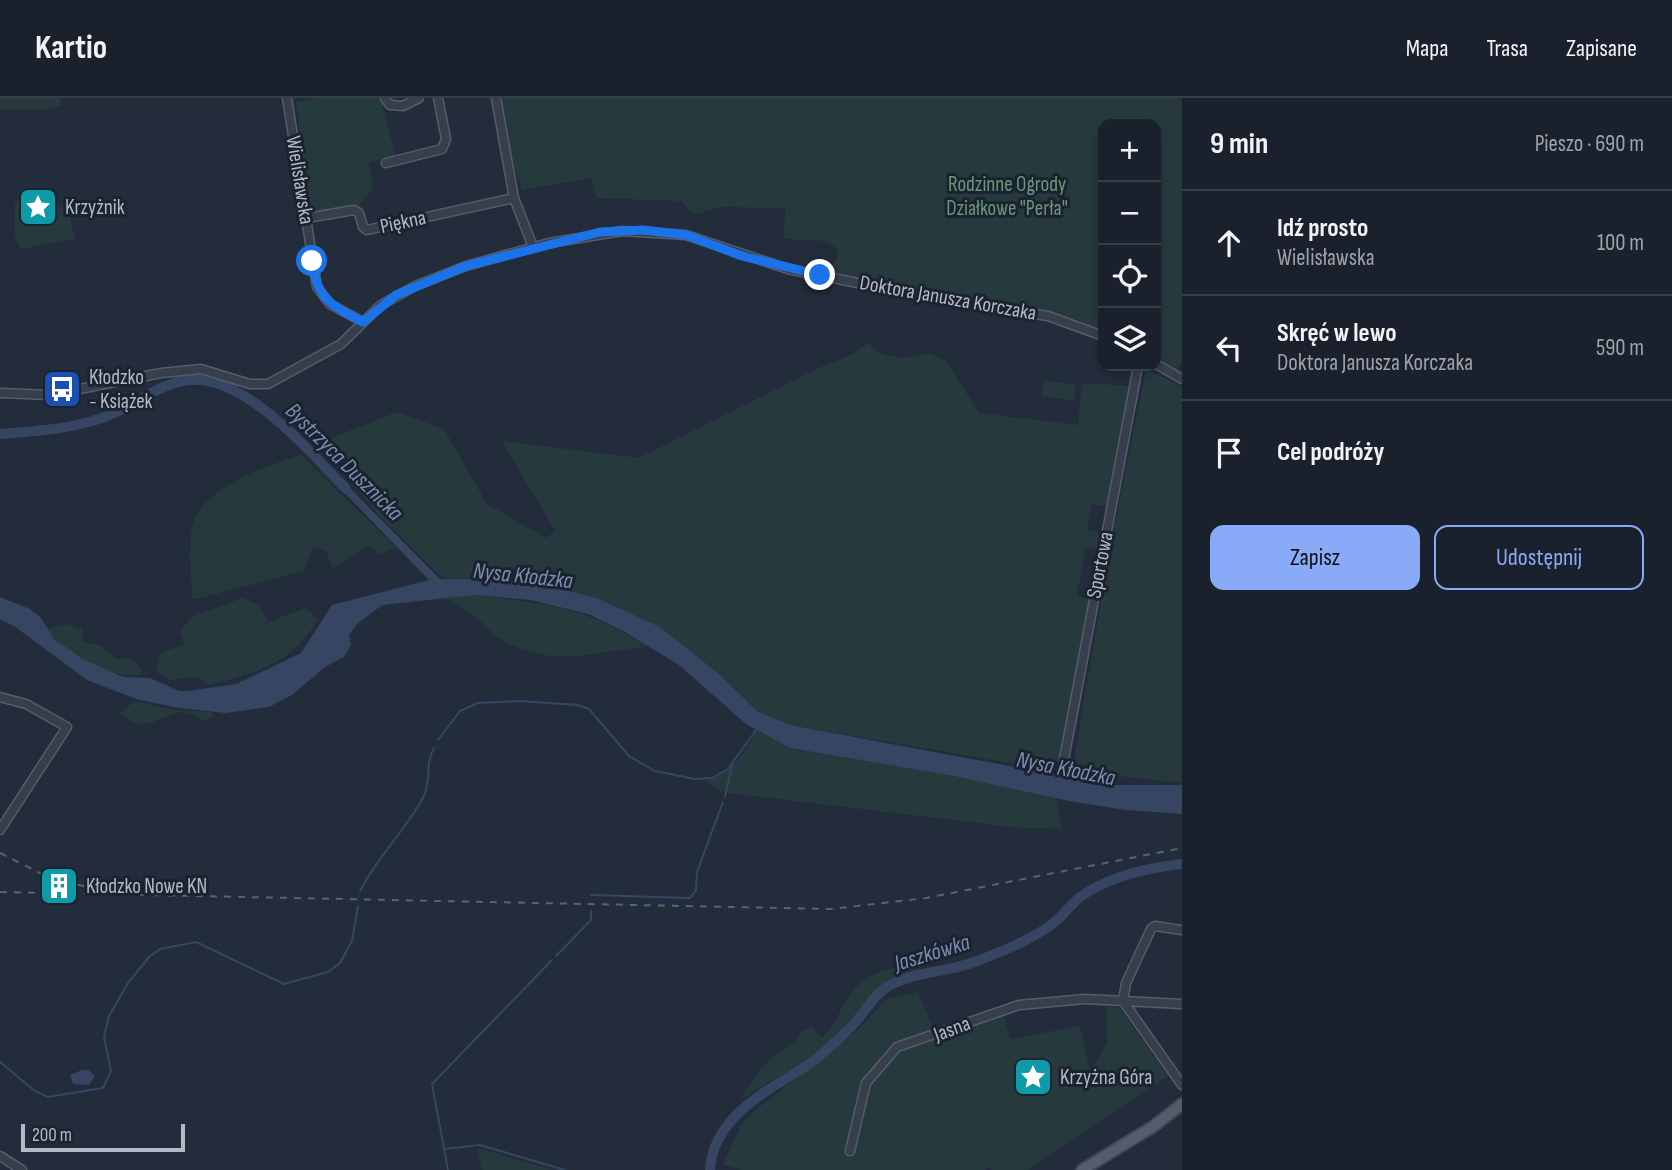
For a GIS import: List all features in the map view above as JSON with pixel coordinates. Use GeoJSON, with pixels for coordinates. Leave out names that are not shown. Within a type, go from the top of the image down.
{"type":"FeatureCollection","features":[{"type":"Feature","properties":{"kind":"main road"},"geometry":{"type":"LineString","coordinates":[[1082,1170],[1154,1126],[1182,1104]]}},
{"type":"Feature","properties":{"kind":"street","name":"Wielisławska"},"geometry":{"type":"LineString","coordinates":[[287,98],[317,287],[330,304],[363,322]]}},
{"type":"Feature","properties":{"kind":"street"},"geometry":{"type":"LineString","coordinates":[[385,98],[390,106],[398,108],[419,98]]}},
{"type":"Feature","properties":{"kind":"street"},"geometry":{"type":"LineString","coordinates":[[386,163],[442,149],[446,139],[438,98]]}},
{"type":"Feature","properties":{"kind":"street"},"geometry":{"type":"LineString","coordinates":[[496,98],[514,198],[533,247]]}},
{"type":"Feature","properties":{"kind":"street","name":"Piękna"},"geometry":{"type":"LineString","coordinates":[[307,218],[354,209],[359,213],[367,230],[514,198]]}},
{"type":"Feature","properties":{"kind":"street","name":"Doktora Janusza Korczaka"},"geometry":{"type":"LineString","coordinates":[[0,393],[49,395],[161,373],[201,369],[250,384],[268,384],[341,344],[396,295],[415,286],[466,266],[600,232],[643,230],[686,235],[788,269],[942,300],[1048,316],[1098,334]]}},
{"type":"Feature","properties":{"kind":"street"},"geometry":{"type":"LineString","coordinates":[[1161,368],[1182,379]]}},
{"type":"Feature","properties":{"kind":"street","name":"Sportowa"},"geometry":{"type":"LineString","coordinates":[[1063,765],[1137,371]]}},
{"type":"Feature","properties":{"kind":"street"},"geometry":{"type":"LineString","coordinates":[[0,697],[26,705],[67,727],[0,830]]}},
{"type":"Feature","properties":{"kind":"street"},"geometry":{"type":"LineString","coordinates":[[1182,930],[1155,926],[1152,929],[1126,984],[1123,1001],[1182,1085]]}},
{"type":"Feature","properties":{"kind":"street","name":"Jasna"},"geometry":{"type":"LineString","coordinates":[[850,1151],[866,1083],[892,1049],[1019,1005],[1085,999],[1182,1004]]}},
{"type":"Feature","properties":{"kind":"street"},"geometry":{"type":"LineString","coordinates":[[0,1156],[22,1170]]}},
{"type":"Feature","properties":{"kind":"green space"},"geometry":{"type":"Polygon","coordinates":[[[0,98],[60,98],[61,106],[43,110],[0,109],[0,98]]]}},
{"type":"Feature","properties":{"kind":"green space"},"geometry":{"type":"Polygon","coordinates":[[[317,98],[381,98],[395,156],[369,162],[373,188],[359,206],[310,216],[296,102],[317,98]]]}},
{"type":"Feature","properties":{"kind":"green space","name":"Rodzinne Ogrody Działkowe \"Perła\""},"geometry":{"type":"Polygon","coordinates":[[[500,98],[1182,98],[1182,361],[1177,371],[1161,363],[1161,119],[1098,119],[1098,330],[1078,320],[1049,313],[824,274],[837,259],[838,249],[825,241],[784,239],[785,208],[721,207],[693,215],[682,201],[596,198],[591,178],[522,190],[512,160],[500,98]]]}},
{"type":"Feature","properties":{"kind":"green space"},"geometry":{"type":"Polygon","coordinates":[[[31,185],[57,206],[68,210],[75,239],[21,249],[15,237],[15,204],[31,185]]]}},
{"type":"Feature","properties":{"kind":"green space"},"geometry":{"type":"Polygon","coordinates":[[[867,343],[883,355],[902,358],[929,353],[946,361],[979,413],[1078,425],[1082,383],[1131,386],[1110,507],[1092,504],[1087,530],[1104,534],[1098,549],[1085,548],[1077,596],[1090,599],[1062,772],[790,725],[757,711],[718,673],[660,627],[597,598],[516,578],[443,578],[378,514],[317,444],[397,412],[444,429],[487,504],[546,538],[555,531],[502,441],[639,458],[816,369],[855,353],[867,343]]]}},
{"type":"Feature","properties":{"kind":"green space"},"geometry":{"type":"Polygon","coordinates":[[[1145,371],[1152,371],[1182,387],[1182,783],[1072,771],[1110,550],[1145,371]]]}},
{"type":"Feature","properties":{"kind":"green space"},"geometry":{"type":"Polygon","coordinates":[[[1044,380],[1076,385],[1074,401],[1042,396],[1044,380]]]}},
{"type":"Feature","properties":{"kind":"green space"},"geometry":{"type":"Polygon","coordinates":[[[301,455],[396,548],[380,554],[368,546],[332,568],[327,552],[313,547],[304,571],[192,600],[191,536],[198,514],[208,501],[237,480],[301,455]]]}},
{"type":"Feature","properties":{"kind":"green space"},"geometry":{"type":"Polygon","coordinates":[[[475,595],[564,609],[603,622],[647,646],[580,656],[550,656],[515,647],[498,638],[477,618],[446,598],[475,595]]]}},
{"type":"Feature","properties":{"kind":"green space"},"geometry":{"type":"Polygon","coordinates":[[[242,598],[260,606],[269,622],[305,608],[318,620],[284,657],[242,676],[208,685],[197,677],[170,680],[156,671],[161,652],[185,645],[180,633],[191,617],[242,598]]]}},
{"type":"Feature","properties":{"kind":"green space"},"geometry":{"type":"Polygon","coordinates":[[[66,624],[82,629],[82,642],[100,645],[116,659],[133,659],[142,669],[138,675],[114,673],[75,656],[55,639],[48,629],[66,624]]]}},
{"type":"Feature","properties":{"kind":"green space"},"geometry":{"type":"Polygon","coordinates":[[[135,701],[174,710],[212,712],[214,716],[205,721],[180,712],[140,724],[120,713],[135,701]]]}},
{"type":"Feature","properties":{"kind":"green space"},"geometry":{"type":"Polygon","coordinates":[[[756,730],[790,748],[954,776],[1056,797],[1062,829],[1012,827],[720,792],[706,781],[737,761],[756,730]]]}},
{"type":"Feature","properties":{"kind":"green space"},"geometry":{"type":"Polygon","coordinates":[[[947,951],[949,955],[881,987],[838,1035],[805,1061],[741,1099],[764,1065],[792,1044],[801,1032],[812,1026],[822,1038],[859,984],[879,972],[915,964],[947,951]]]}},
{"type":"Feature","properties":{"kind":"green space"},"geometry":{"type":"Polygon","coordinates":[[[918,992],[937,1037],[1003,1013],[1010,1039],[1080,1026],[1090,1072],[1107,1043],[1106,1006],[1119,1008],[1168,1076],[1028,1170],[992,1170],[990,1167],[985,1170],[742,1170],[723,1165],[740,1127],[753,1112],[859,1029],[888,998],[918,992]]]}},
{"type":"Feature","properties":{"kind":"green space"},"geometry":{"type":"Polygon","coordinates":[[[477,1148],[553,1170],[482,1170],[477,1148]]]}},
{"type":"Feature","properties":{"kind":"water"},"geometry":{"type":"Polygon","coordinates":[[[333,481],[343,481],[440,579],[516,578],[597,598],[660,627],[718,673],[757,711],[790,725],[1111,785],[1182,785],[1182,814],[1126,810],[1069,801],[954,776],[790,748],[746,724],[679,665],[623,631],[588,614],[531,600],[475,595],[382,605],[357,624],[349,635],[351,645],[344,657],[325,667],[292,695],[269,707],[226,713],[178,708],[136,699],[87,680],[14,626],[0,619],[0,597],[30,609],[41,618],[55,640],[83,659],[123,677],[150,678],[179,691],[236,684],[301,653],[332,605],[429,580],[333,481]]]}},
{"type":"Feature","properties":{"kind":"water"},"geometry":{"type":"Polygon","coordinates":[[[89,1070],[95,1076],[89,1085],[73,1084],[70,1075],[89,1070]]]}},
{"type":"Feature","properties":{"kind":"waterway","name":"Bystrzyca Dusznicka"},"geometry":{"type":"LineString","coordinates":[[0,434],[56,429],[97,420],[173,383],[204,380],[227,387],[272,416],[346,489]]}},
{"type":"Feature","properties":{"kind":"waterway","name":"Bystrzyca Dusznicka"},"geometry":{"type":"LineString","coordinates":[[0,430],[6,433]]}},
{"type":"Feature","properties":{"kind":"waterway"},"geometry":{"type":"LineString","coordinates":[[438,740],[460,711],[478,703],[520,701],[578,705],[589,709],[629,756],[655,771],[695,779],[712,778],[728,769],[756,730]]}},
{"type":"Feature","properties":{"kind":"waterway"},"geometry":{"type":"LineString","coordinates":[[360,891],[424,796],[434,748]]}},
{"type":"Feature","properties":{"kind":"waterway"},"geometry":{"type":"LineString","coordinates":[[725,797],[732,765]]}},
{"type":"Feature","properties":{"kind":"waterway"},"geometry":{"type":"LineString","coordinates":[[591,895],[690,898],[696,890],[697,872],[723,802]]}},
{"type":"Feature","properties":{"kind":"waterway","name":"Jaszkówka"},"geometry":{"type":"LineString","coordinates":[[710,1170],[713,1152],[720,1136],[743,1108],[821,1055],[887,987],[908,978],[963,966],[1014,946],[1051,925],[1081,896],[1108,881],[1144,870],[1182,864]]}},
{"type":"Feature","properties":{"kind":"waterway"},"geometry":{"type":"LineString","coordinates":[[0,1062],[35,1091],[48,1097],[103,1088],[111,1071],[104,1037],[109,1016],[128,983],[149,957],[160,949],[196,942],[284,984],[328,972],[340,963],[352,941],[358,906]]}},
{"type":"Feature","properties":{"kind":"waterway"},"geometry":{"type":"LineString","coordinates":[[556,956],[591,920],[591,911]]}},
{"type":"Feature","properties":{"kind":"waterway"},"geometry":{"type":"LineString","coordinates":[[448,1170],[432,1084],[552,960]]}},
{"type":"Feature","properties":{"kind":"waterway"},"geometry":{"type":"LineString","coordinates":[[444,1149],[480,1145],[565,1170]]}},
{"type":"Feature","properties":{"kind":"railway"},"geometry":{"type":"LineString","coordinates":[[0,892],[831,909],[926,898],[1182,848]]}},
{"type":"Feature","properties":{"kind":"railway"},"geometry":{"type":"LineString","coordinates":[[0,853],[46,876],[87,887]]}},
{"type":"Feature","properties":{"kind":"place","name":"Krzyżnik"},"geometry":{"type":"Point","coordinates":[38,207]}},
{"type":"Feature","properties":{"kind":"place","name":"Kłodzko - Książek"},"geometry":{"type":"Point","coordinates":[62,389]}},
{"type":"Feature","properties":{"kind":"place","name":"Kłodzko Nowe KN"},"geometry":{"type":"Point","coordinates":[59,886]}},
{"type":"Feature","properties":{"kind":"place","name":"Krzyżna Góra"},"geometry":{"type":"Point","coordinates":[1033,1077]}},
{"type":"Feature","properties":{"kind":"route"},"geometry":{"type":"LineString","coordinates":[[312,261],[314,278],[322,296],[330,304],[363,322],[396,295],[466,266],[600,232],[643,230],[686,235],[742,256],[820,275]]}},
{"type":"Feature","properties":{"kind":"water label","name":"Nysa Kłodzka"},"geometry":{"type":"Point","coordinates":[523,576]}},
{"type":"Feature","properties":{"kind":"water label","name":"Nysa Kłodzka"},"geometry":{"type":"Point","coordinates":[1066,769]}}]}
